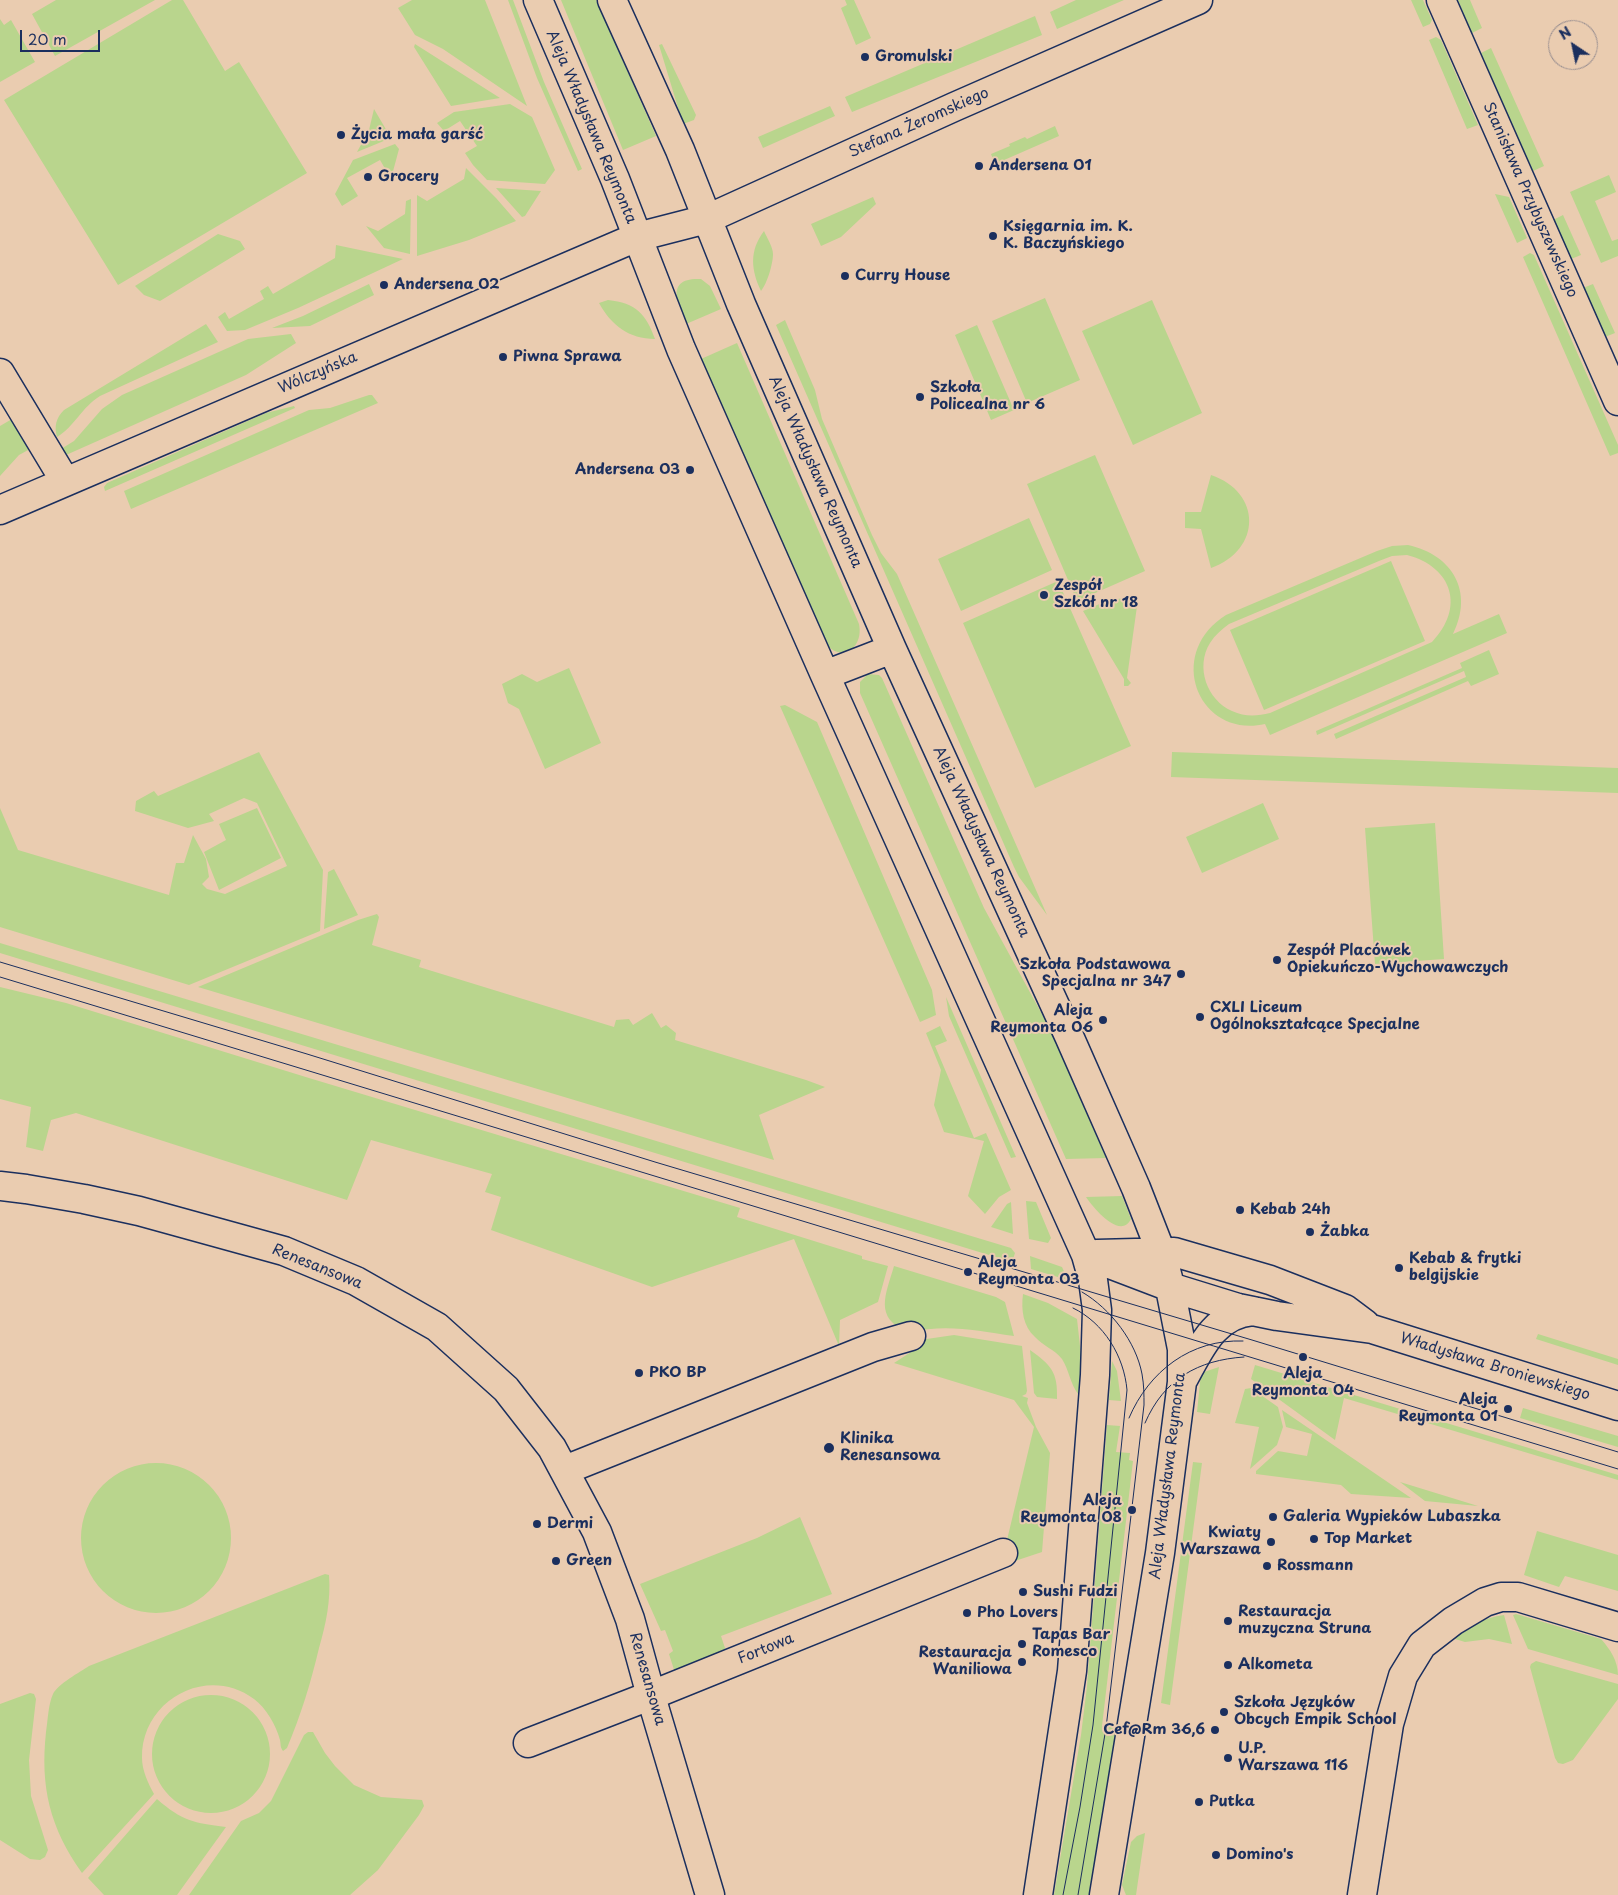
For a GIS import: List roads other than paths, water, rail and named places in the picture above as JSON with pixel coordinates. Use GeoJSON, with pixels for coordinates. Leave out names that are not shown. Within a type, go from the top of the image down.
{"type":"FeatureCollection","features":[{"type":"Feature","properties":{"kind":"main road","name":"Aleja Władysława Reymonta"},"geometry":{"type":"LineString","coordinates":[[538,0],[638,237],[681,349],[825,675],[1086,1254],[1093,1280],[1097,1310],[1095,1374],[1072,1671],[1038,1895]]}},
{"type":"Feature","properties":{"kind":"main road","name":"Aleja Władysława Reymonta"},"geometry":{"type":"LineString","coordinates":[[612,0],[680,150],[741,304],[892,649],[1069,1036],[1136,1188],[1161,1252],[1182,1349],[1182,1382],[1160,1553],[1104,1895]]}},
{"type":"Feature","properties":{"kind":"main road","name":"Stefana Żeromskiego"},"geometry":{"type":"LineString","coordinates":[[638,237],[706,219],[1198,0]]}},
{"type":"Feature","properties":{"kind":"main road","name":"Stanisława Przybyszewskiego"},"geometry":{"type":"LineString","coordinates":[[1441,0],[1618,401]]}},
{"type":"Feature","properties":{"kind":"main road","name":"Wólczyńska"},"geometry":{"type":"LineString","coordinates":[[0,510],[638,237]]}},
{"type":"Feature","properties":{"kind":"main road"},"geometry":{"type":"LineString","coordinates":[[0,373],[64,481]]}},
{"type":"Feature","properties":{"kind":"main road"},"geometry":{"type":"LineString","coordinates":[[825,675],[892,649]]}},
{"type":"Feature","properties":{"kind":"main road","name":"Renesansowa"},"geometry":{"type":"LineString","coordinates":[[0,1186],[84,1199],[148,1214],[284,1251],[356,1281],[437,1327],[506,1389],[552,1448],[597,1532],[630,1619],[710,1895]]}},
{"type":"Feature","properties":{"kind":"main road","name":"Władysława Broniewskiego"},"geometry":{"type":"LineString","coordinates":[[1086,1254],[1174,1252],[1270,1280],[1345,1309],[1372,1329]]}},
{"type":"Feature","properties":{"kind":"main road","name":"Władysława Broniewskiego"},"geometry":{"type":"LineString","coordinates":[[1086,1254],[1170,1287],[1238,1308],[1277,1316],[1372,1329],[1618,1406]]}},
{"type":"Feature","properties":{"kind":"main road"},"geometry":{"type":"LineString","coordinates":[[1182,1382],[1208,1335],[1230,1317],[1252,1311]]}},
{"type":"Feature","properties":{"kind":"main road"},"geometry":{"type":"LineString","coordinates":[[565,1470],[873,1347],[911,1336]]}},
{"type":"Feature","properties":{"kind":"main road","name":"Fortowa"},"geometry":{"type":"LineString","coordinates":[[528,1743],[1003,1553]]}},
{"type":"Feature","properties":{"kind":"main road"},"geometry":{"type":"LineString","coordinates":[[1362,1895],[1389,1724],[1403,1676],[1422,1645],[1453,1621],[1485,1602],[1501,1597],[1518,1597],[1618,1627]]}},
{"type":"Feature","properties":{"kind":"tram line"},"geometry":{"type":"LineString","coordinates":[[0,962],[307,1054],[655,1162],[1252,1340],[1618,1452]]}},
{"type":"Feature","properties":{"kind":"tram line"},"geometry":{"type":"LineString","coordinates":[[0,977],[1618,1469]]}},
{"type":"Feature","properties":{"kind":"tram line"},"geometry":{"type":"LineString","coordinates":[[1078,1895],[1106,1728],[1144,1405],[1142,1374],[1139,1362],[1128,1338],[1103,1307],[1082,1292]]}},
{"type":"Feature","properties":{"kind":"tram line"},"geometry":{"type":"LineString","coordinates":[[1063,1895],[1093,1725],[1127,1390],[1122,1365],[1110,1342],[1094,1322],[1073,1308]]}},
{"type":"Feature","properties":{"kind":"tram line"},"geometry":{"type":"LineString","coordinates":[[1129,1418],[1148,1386],[1160,1372],[1174,1361],[1189,1352],[1206,1346],[1224,1342],[1243,1341]]}},
{"type":"Feature","properties":{"kind":"tram line"},"geometry":{"type":"LineString","coordinates":[[1145,1423],[1162,1395],[1184,1375],[1212,1362],[1244,1357]]}},
{"type":"Feature","properties":{"kind":"place","name":"Gromulski"},"geometry":{"type":"Point","coordinates":[865,57]}},
{"type":"Feature","properties":{"kind":"place","name":"Życia mała garść"},"geometry":{"type":"Point","coordinates":[341,135]}},
{"type":"Feature","properties":{"kind":"place","name":"Andersena 01"},"geometry":{"type":"Point","coordinates":[979,166]}},
{"type":"Feature","properties":{"kind":"place","name":"Grocery"},"geometry":{"type":"Point","coordinates":[368,177]}},
{"type":"Feature","properties":{"kind":"place","name":"Księgarnia im. K. K. Baczyńskiego"},"geometry":{"type":"Point","coordinates":[993,236]}},
{"type":"Feature","properties":{"kind":"place","name":"Curry House"},"geometry":{"type":"Point","coordinates":[845,276]}},
{"type":"Feature","properties":{"kind":"place","name":"Andersena 02"},"geometry":{"type":"Point","coordinates":[384,285]}},
{"type":"Feature","properties":{"kind":"place","name":"Piwna Sprawa"},"geometry":{"type":"Point","coordinates":[503,357]}},
{"type":"Feature","properties":{"kind":"place","name":"Szkoła Policealna nr 6"},"geometry":{"type":"Point","coordinates":[920,397]}},
{"type":"Feature","properties":{"kind":"place","name":"Andersena 03"},"geometry":{"type":"Point","coordinates":[690,470]}},
{"type":"Feature","properties":{"kind":"place","name":"Zespół Szkół nr 18"},"geometry":{"type":"Point","coordinates":[1044,595]}},
{"type":"Feature","properties":{"kind":"place","name":"Zespół Placówek Opiekuńczo-Wychowawczych"},"geometry":{"type":"Point","coordinates":[1277,960]}},
{"type":"Feature","properties":{"kind":"place","name":"Szkoła Podstawowa Specjalna nr 347"},"geometry":{"type":"Point","coordinates":[1181,974]}},
{"type":"Feature","properties":{"kind":"place","name":"CXLI Liceum Ogólnokształcące Specjalne"},"geometry":{"type":"Point","coordinates":[1200,1017]}},
{"type":"Feature","properties":{"kind":"place","name":"Aleja Reymonta 06"},"geometry":{"type":"Point","coordinates":[1103,1020]}},
{"type":"Feature","properties":{"kind":"place","name":"Kebab 24h"},"geometry":{"type":"Point","coordinates":[1240,1210]}},
{"type":"Feature","properties":{"kind":"place","name":"Żabka"},"geometry":{"type":"Point","coordinates":[1310,1232]}},
{"type":"Feature","properties":{"kind":"place","name":"Kebab & frytki belgijskie"},"geometry":{"type":"Point","coordinates":[1399,1268]}},
{"type":"Feature","properties":{"kind":"place","name":"Aleja Reymonta 03"},"geometry":{"type":"Point","coordinates":[968,1272]}},
{"type":"Feature","properties":{"kind":"place","name":"Aleja Reymonta 04"},"geometry":{"type":"Point","coordinates":[1303,1357]}},
{"type":"Feature","properties":{"kind":"place","name":"PKO BP"},"geometry":{"type":"Point","coordinates":[639,1373]}},
{"type":"Feature","properties":{"kind":"place","name":"Aleja Reymonta 01"},"geometry":{"type":"Point","coordinates":[1508,1409]}},
{"type":"Feature","properties":{"kind":"place","name":"Klinika Renesansowa"},"geometry":{"type":"Point","coordinates":[829,1448]}},
{"type":"Feature","properties":{"kind":"place","name":"Aleja Reymonta 08"},"geometry":{"type":"Point","coordinates":[1132,1510]}},
{"type":"Feature","properties":{"kind":"place","name":"Galeria Wypieków Lubaszka"},"geometry":{"type":"Point","coordinates":[1273,1517]}},
{"type":"Feature","properties":{"kind":"place","name":"Dermi"},"geometry":{"type":"Point","coordinates":[537,1524]}},
{"type":"Feature","properties":{"kind":"place","name":"Top Market"},"geometry":{"type":"Point","coordinates":[1314,1539]}},
{"type":"Feature","properties":{"kind":"place","name":"Kwiaty Warszawa"},"geometry":{"type":"Point","coordinates":[1271,1542]}},
{"type":"Feature","properties":{"kind":"place","name":"Green"},"geometry":{"type":"Point","coordinates":[556,1561]}},
{"type":"Feature","properties":{"kind":"place","name":"Rossmann"},"geometry":{"type":"Point","coordinates":[1267,1566]}},
{"type":"Feature","properties":{"kind":"place","name":"Sushi Fudzi"},"geometry":{"type":"Point","coordinates":[1023,1592]}},
{"type":"Feature","properties":{"kind":"place","name":"Pho Lovers"},"geometry":{"type":"Point","coordinates":[967,1613]}},
{"type":"Feature","properties":{"kind":"place","name":"Restauracja muzyczna Struna"},"geometry":{"type":"Point","coordinates":[1228,1621]}},
{"type":"Feature","properties":{"kind":"place","name":"Tapas Bar Romesco"},"geometry":{"type":"Point","coordinates":[1022,1644]}},
{"type":"Feature","properties":{"kind":"place","name":"Restauracja Waniliowa"},"geometry":{"type":"Point","coordinates":[1022,1662]}},
{"type":"Feature","properties":{"kind":"place","name":"Alkometa"},"geometry":{"type":"Point","coordinates":[1228,1665]}},
{"type":"Feature","properties":{"kind":"place","name":"Szkoła Języków Obcych Empik School"},"geometry":{"type":"Point","coordinates":[1224,1712]}},
{"type":"Feature","properties":{"kind":"place","name":"Cef@Rm 36,6"},"geometry":{"type":"Point","coordinates":[1215,1730]}},
{"type":"Feature","properties":{"kind":"place","name":"U.P. Warszawa 116"},"geometry":{"type":"Point","coordinates":[1228,1758]}},
{"type":"Feature","properties":{"kind":"place","name":"Putka"},"geometry":{"type":"Point","coordinates":[1199,1802]}},
{"type":"Feature","properties":{"kind":"place","name":"Domino's"},"geometry":{"type":"Point","coordinates":[1216,1855]}}]}
